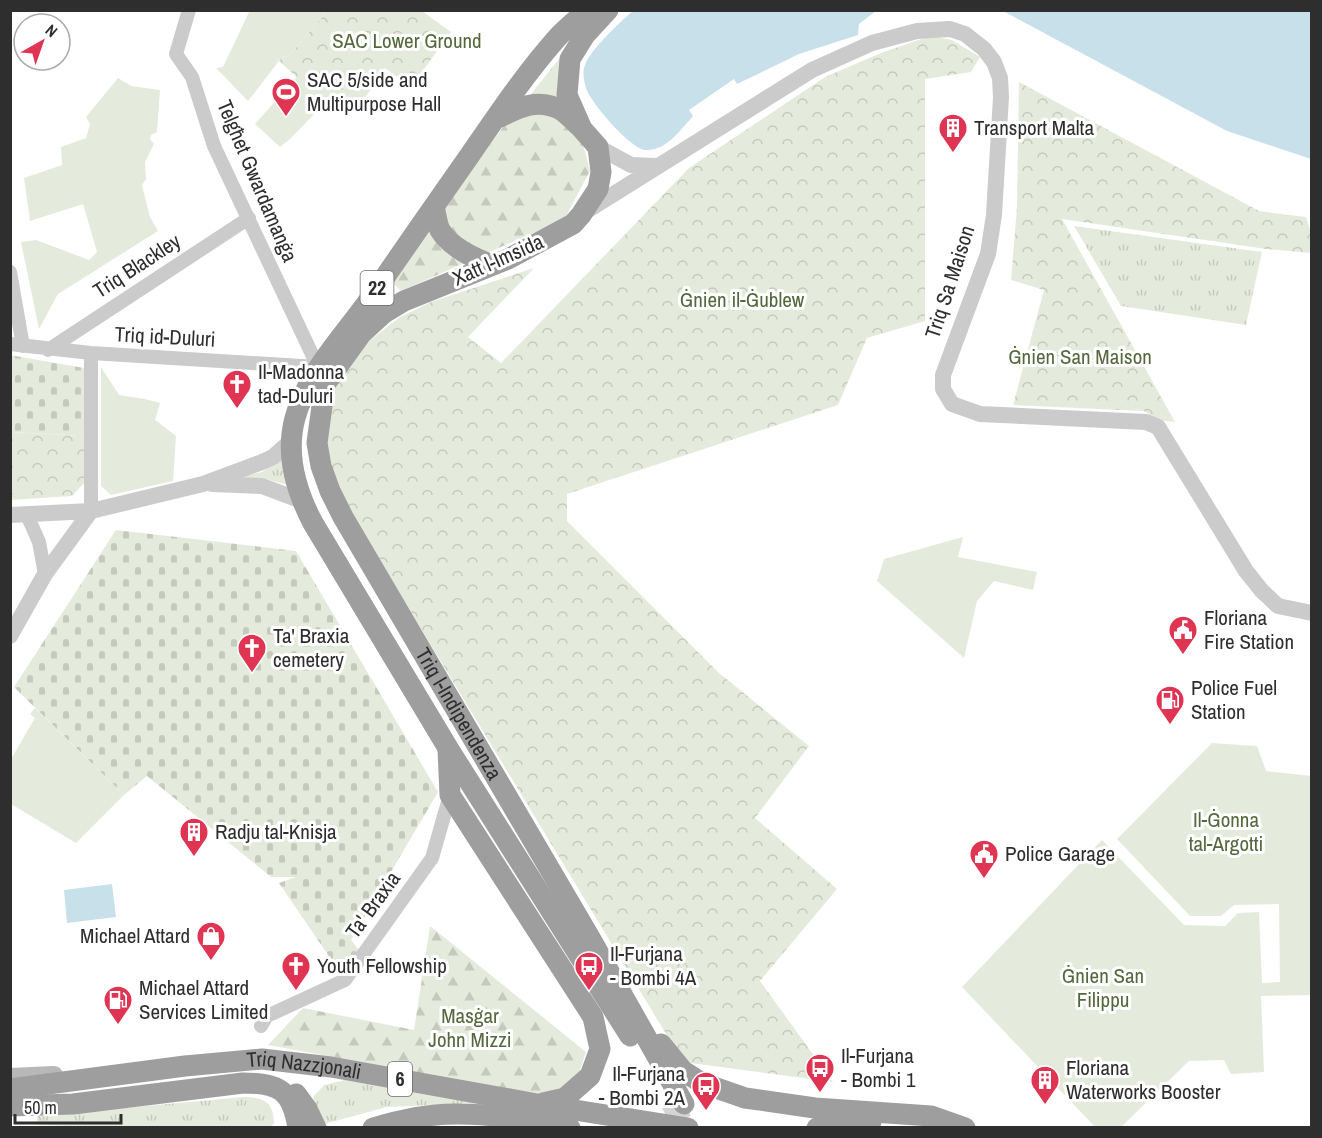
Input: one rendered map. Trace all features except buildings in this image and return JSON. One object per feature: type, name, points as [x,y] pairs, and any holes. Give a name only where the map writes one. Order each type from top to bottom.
[{"type":"highway","name":"22","points":[[291,441],[295,419],[309,382],[318,367],[363,309],[494,120],[557,38],[587,10]]},
{"type":"highway","points":[[582,129],[567,96],[570,59],[585,35],[608,10]]},
{"type":"highway","points":[[494,120],[524,105],[542,105],[561,110],[598,147]]},
{"type":"highway","name":"Xatt l-Imsida","points":[[330,491],[321,466],[318,444],[325,384],[361,334],[384,313],[404,301],[508,259],[573,224],[598,189],[601,172],[598,147]]},
{"type":"highway","points":[[434,207],[441,230],[455,246],[472,257],[492,265]]},
{"type":"highway","name":"Triq l-Indipendenza","points":[[291,441],[293,475],[302,501],[448,748],[677,1104],[589,936],[330,491]]},
{"type":"highway","points":[[448,748],[450,795],[593,1017],[600,1049],[590,1077],[565,1098],[537,1104]]},
{"type":"highway","points":[[589,936],[665,1050],[683,1071],[702,1083],[746,1098],[768,1102],[816,1108],[931,1116],[965,1128]]},
{"type":"highway","name":"Triq Nazzjonali","points":[[10,1089],[185,1066],[262,1059],[331,1066],[537,1104],[688,1128]]},
{"type":"highway","points":[[10,1106],[73,1104],[243,1083],[273,1082],[284,1085],[296,1093],[308,1109],[316,1128]]},
{"type":"highway","points":[[260,1083],[270,1084],[280,1089],[290,1099],[296,1122]]},
{"type":"highway","points":[[10,1119],[73,1104]]},
{"type":"highway","name":"6","points":[[373,1128],[414,1117],[459,1113],[570,1128]]},
{"type":"highway","points":[[818,1128],[931,1116]]},
{"type":"main road","name":"Triq Nazzjonali","points":[[10,1077],[59,1075],[94,1078]]},
{"type":"street","name":"Telgħet Gwardamanġa","points":[[189,10],[176,54],[192,77],[214,146],[318,367]]},
{"type":"street","name":"Triq Sa Maison","points":[[656,166],[812,70],[872,43],[917,31],[950,29],[965,34],[984,49],[994,62],[1000,78],[1001,97],[994,215],[988,254],[943,375],[943,388],[952,404],[980,414],[1146,422],[1158,427],[1246,571],[1262,591],[1278,606],[1311,613]]},
{"type":"street","points":[[598,147],[631,165],[656,166]]},
{"type":"street","points":[[581,215],[656,166]]},
{"type":"street","name":"Triq Blackley","points":[[48,350],[249,218]]},
{"type":"street","points":[[10,272],[17,345]]},
{"type":"street","name":"Triq id-Duluri","points":[[17,345],[48,350],[318,367]]},
{"type":"street","points":[[10,636],[45,574],[92,511],[91,353]]},
{"type":"street","points":[[19,515],[92,511],[203,484],[273,457],[291,441]]},
{"type":"street","points":[[203,484],[262,486],[302,501]]},
{"type":"street","points":[[19,515],[39,542],[45,574]]},
{"type":"street","name":"Ta' Braxia","points":[[261,1026],[267,1016],[345,980],[432,858],[450,795]]},
{"type":"green space","points":[[250,10],[327,11],[289,56],[282,57],[248,101],[216,68],[223,67]]},
{"type":"green space","name":"SAC Lower Ground","points":[[327,11],[422,11],[451,32],[411,87],[385,68],[356,111],[330,95],[325,103],[279,61],[282,57],[289,56]]},
{"type":"green space","name":"Ġnien il-Ġublew","points":[[930,36],[952,40],[980,57],[971,72],[925,79],[925,321],[867,338],[838,405],[567,494],[567,521],[719,673],[809,746],[755,818],[837,889],[760,981],[833,1082],[683,1062],[351,513],[335,480],[326,440],[333,379],[369,341],[400,317],[431,302],[534,268],[468,337],[501,363],[689,168],[825,77],[881,53]]},
{"type":"green space","points":[[572,43],[558,101],[530,95]]},
{"type":"green space","name":"SAC 5/side and Multipurpose Hall","points":[[297,77],[325,103],[280,147],[255,124]]},
{"type":"green space","points":[[118,78],[131,86],[160,90],[157,132],[151,135],[150,139],[154,144],[145,162],[146,179],[142,185],[150,217],[158,231],[58,294],[39,329],[21,242],[36,240],[89,260],[97,252],[83,204],[30,221],[24,178],[62,165],[61,147],[86,138],[90,124],[86,117]]},
{"type":"green space","name":"Ġnien San Maison","points":[[1019,82],[1259,211],[1306,217],[1311,233],[1311,253],[1266,249],[1062,219],[1175,422],[1158,420],[1144,411],[1013,405],[1044,290],[1011,280],[1017,207]]},
{"type":"green space","points":[[541,113],[556,117],[583,144],[590,171],[566,216],[551,225],[401,291],[391,281],[508,120]]},
{"type":"green space","points":[[1074,226],[1262,252],[1246,325],[1121,306]]},
{"type":"green space","points":[[10,355],[84,368],[85,436],[11,432]]},
{"type":"green space","points":[[101,367],[119,395],[160,403],[155,420],[176,436],[173,481],[111,495],[101,486]]},
{"type":"green space","points":[[10,432],[85,436],[85,482],[72,496],[11,500]]},
{"type":"green space","points":[[284,456],[291,486],[263,478],[225,480],[262,472]]},
{"type":"green space","points":[[116,530],[296,551],[438,792],[351,940],[361,953],[339,971],[279,883],[296,877],[271,877],[147,776],[124,795],[14,687]]},
{"type":"green space","points":[[963,537],[958,557],[1037,572],[1033,590],[994,581],[977,601],[964,658],[877,581],[884,559]]},
{"type":"green space","points":[[35,708],[124,795],[76,843],[11,804],[11,759],[35,718],[30,714]]},
{"type":"green space","name":"Ġnien San Filippu","points":[[1212,743],[1257,746],[1266,771],[1311,776],[1311,995],[1261,996],[1264,1072],[1231,1074],[1224,1060],[1189,1061],[1121,1127],[1095,1127],[962,987],[1102,840],[1184,925],[1225,926],[1238,913],[1259,912],[1262,983],[1280,982],[1279,904],[1234,905],[1221,916],[1190,916],[1117,839]]},
{"type":"green space","name":"Masġar John Mizzi","points":[[430,926],[586,1052],[577,1079],[549,1097],[268,1045],[303,1008],[414,1030]]},
{"type":"green space","points":[[345,1080],[481,1103],[387,1107],[324,1124],[313,1097],[324,1085]]},
{"type":"green space","points":[[243,1097],[257,1098],[266,1102],[272,1110],[274,1124],[270,1127],[126,1128],[37,1125],[37,1116]]},
{"type":"water","points":[[634,10],[876,11],[859,24],[858,35],[799,54],[737,84],[734,79],[689,110],[693,116],[666,143],[660,147],[645,150],[630,142],[603,114],[589,95],[584,77],[585,65],[593,52]]},
{"type":"water","points":[[1003,11],[1311,11],[1311,159],[1227,131]]},
{"type":"water","points":[[112,884],[116,917],[67,923],[64,890]]},
{"type":"tunnel","points":[[671,1103],[686,1128]]},
{"type":"place","name":"SAC 5/side and Multipurpose Hall","points":[[286,118]]},
{"type":"place","name":"Transport Malta","points":[[953,154]]},
{"type":"place","name":"Il-Madonna tad-Duluri","points":[[237,410]]},
{"type":"place","name":"Floriana Fire Station","points":[[1183,656]]},
{"type":"place","name":"Ta' Braxia cemetery","points":[[252,674]]},
{"type":"place","name":"Police Fuel Station","points":[[1170,726]]},
{"type":"place","name":"Radju tal-Knisja","points":[[194,858]]},
{"type":"place","name":"Police Garage","points":[[984,880]]},
{"type":"place","name":"Michael Attard","points":[[211,962]]},
{"type":"place","name":"Youth Fellowship","points":[[296,992]]},
{"type":"place","name":"Il-Furjana - Bombi 4A","points":[[589,992]]},
{"type":"place","name":"Michael Attard Services Limited","points":[[118,1026]]},
{"type":"place","name":"Il-Furjana - Bombi 1","points":[[820,1094]]},
{"type":"place","name":"Floriana Waterworks Booster","points":[[1045,1106]]},
{"type":"place","name":"Il-Furjana - Bombi 2A","points":[[706,1112]]},
{"type":"park label","name":"Il-Ġonna tal-Argotti","points":[[1226,832]]}]
